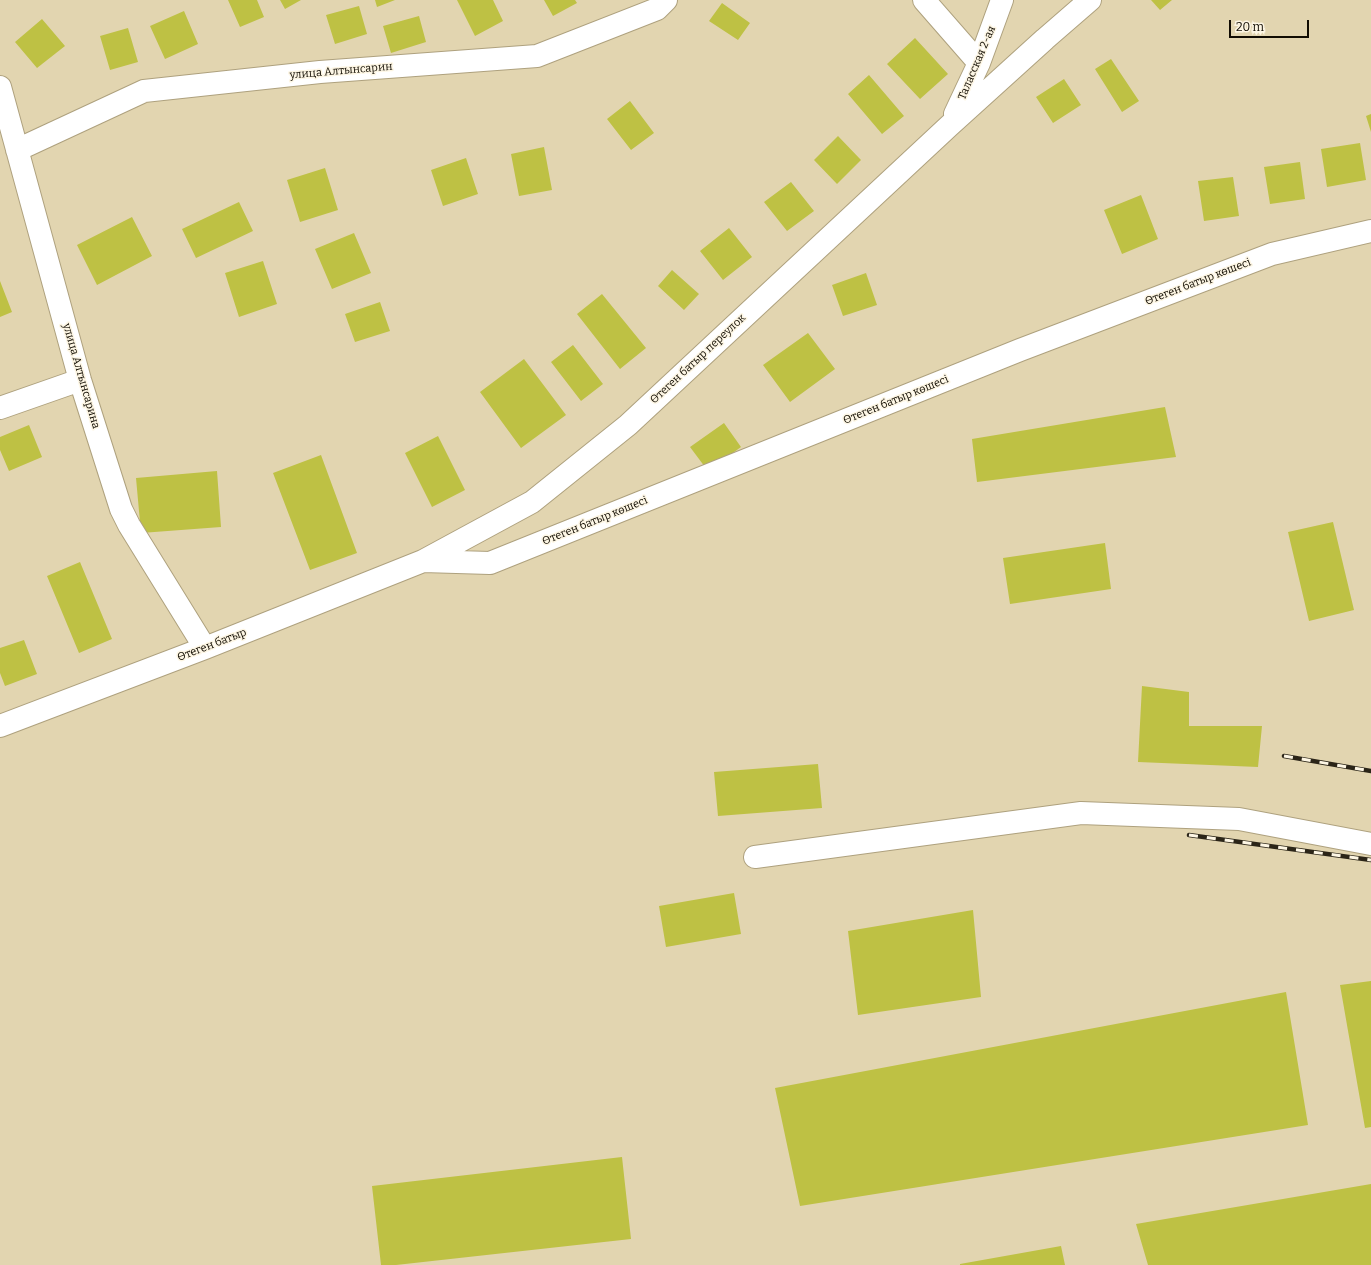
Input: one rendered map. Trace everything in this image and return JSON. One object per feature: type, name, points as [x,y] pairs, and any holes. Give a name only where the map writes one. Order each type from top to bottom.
[{"type":"street","name":"улица Алтынсарин","points":[[17,150],[144,91],[320,72],[537,56],[656,9],[666,0]]},
{"type":"street","points":[[924,0],[979,63]]},
{"type":"street","name":"Таласская 2-ая","points":[[949,126],[979,63],[1002,0]]},
{"type":"street","name":"Өтеген батыр переулок","points":[[423,561],[532,502],[628,425],[949,126],[1044,39],[1090,0]]},
{"type":"street","name":"улица Алтынсарина","points":[[0,87],[80,380],[121,509],[129,525],[205,648]]},
{"type":"street","name":"Өтеген батыр көшесі","points":[[423,561],[490,564],[1020,350],[1272,254],[1371,231]]},
{"type":"street","points":[[0,408],[80,380]]},
{"type":"street","name":"Өтеген батыр","points":[[0,726],[205,648],[423,561]]},
{"type":"street","points":[[755,857],[1081,813],[1239,819],[1371,844]]},
{"type":"building","points":[[228,0],[257,0],[264,17],[240,27]]},
{"type":"building","points":[[280,0],[301,0],[285,9]]},
{"type":"building","points":[[375,0],[395,0],[377,7]]},
{"type":"building","points":[[457,0],[493,0],[503,21],[475,36]]},
{"type":"building","points":[[544,0],[575,0],[577,3],[553,16]]},
{"type":"building","points":[[1151,0],[1172,0],[1160,10]]},
{"type":"building","points":[[722,3],[750,23],[738,40],[709,21]]},
{"type":"building","points":[[359,6],[367,34],[335,44],[326,15]]},
{"type":"building","points":[[184,11],[198,44],[165,59],[150,26]]},
{"type":"building","points":[[419,16],[426,42],[391,53],[383,26]]},
{"type":"building","points":[[42,19],[65,46],[37,68],[15,42]]},
{"type":"building","points":[[128,28],[138,62],[110,70],[100,36]]},
{"type":"building","points":[[915,38],[948,74],[920,99],[887,64]]},
{"type":"building","points":[[1111,59],[1139,101],[1122,112],[1095,69]]},
{"type":"building","points":[[869,75],[904,116],[882,134],[848,94]]},
{"type":"building","points":[[1064,79],[1081,105],[1053,123],[1036,97]]},
{"type":"building","points":[[630,101],[654,133],[631,150],[607,119]]},
{"type":"building","points":[[1371,114],[1371,132],[1366,116]]},
{"type":"building","points":[[838,136],[861,160],[837,184],[814,160]]},
{"type":"building","points":[[1360,143],[1366,180],[1327,187],[1321,149]]},
{"type":"building","points":[[544,147],[552,190],[519,196],[511,154]]},
{"type":"building","points":[[466,158],[478,194],[443,206],[431,170]]},
{"type":"building","points":[[1300,162],[1305,199],[1270,204],[1264,167]]},
{"type":"building","points":[[325,168],[338,210],[300,222],[287,180]]},
{"type":"building","points":[[1233,177],[1239,216],[1204,221],[1198,181]]},
{"type":"building","points":[[791,182],[814,211],[787,231],[764,202]]},
{"type":"building","points":[[1141,195],[1158,239],[1122,254],[1104,210]]},
{"type":"building","points":[[239,202],[253,231],[196,258],[182,229]]},
{"type":"building","points":[[132,217],[152,256],[97,285],[77,245]]},
{"type":"building","points":[[729,228],[752,257],[723,280],[700,251]]},
{"type":"building","points":[[354,233],[371,273],[332,289],[315,249]]},
{"type":"building","points":[[263,261],[277,304],[239,317],[225,273]]},
{"type":"building","points":[[672,270],[699,294],[684,310],[658,286]]},
{"type":"building","points":[[866,273],[877,305],[843,316],[832,285]]},
{"type":"building","points":[[0,281],[12,312],[0,317]]},
{"type":"building","points":[[602,294],[646,348],[620,369],[577,314]]},
{"type":"building","points":[[380,302],[390,331],[355,342],[345,314]]},
{"type":"building","points":[[808,333],[835,369],[790,402],[763,365]]},
{"type":"building","points":[[573,345],[603,384],[581,401],[551,362]]},
{"type":"building","points":[[524,359],[566,415],[521,448],[480,392]]},
{"type":"building","points":[[1165,407],[1176,457],[977,482],[972,439]]},
{"type":"building","points":[[724,423],[741,447],[708,471],[690,447]]},
{"type":"building","points":[[29,425],[42,457],[9,471],[0,450],[0,437]]},
{"type":"building","points":[[438,436],[465,490],[432,507],[405,453]]},
{"type":"building","points":[[321,455],[357,553],[310,570],[273,473]]},
{"type":"building","points":[[217,471],[221,527],[141,533],[136,478]]},
{"type":"building","points":[[1333,522],[1354,610],[1309,621],[1288,532]]},
{"type":"building","points":[[1105,543],[1111,589],[1010,604],[1003,558]]},
{"type":"building","points":[[80,562],[112,639],[79,653],[47,576]]},
{"type":"building","points":[[24,640],[37,674],[5,686],[0,673],[0,648]]},
{"type":"building","points":[[1142,686],[1189,692],[1189,726],[1262,726],[1258,767],[1138,762]]},
{"type":"building","points":[[818,764],[822,808],[718,816],[714,772]]},
{"type":"building","points":[[734,893],[741,934],[666,947],[659,906]]},
{"type":"building","points":[[973,910],[981,997],[858,1015],[848,931]]},
{"type":"building","points":[[1371,981],[1371,1127],[1365,1128],[1340,985]]},
{"type":"building","points":[[1286,992],[1308,1125],[800,1206],[775,1088]]},
{"type":"building","points":[[622,1157],[631,1239],[396,1265],[381,1265],[372,1186]]},
{"type":"building","points":[[1371,1184],[1371,1265],[1148,1265],[1136,1224]]},
{"type":"building","points":[[1061,1246],[1065,1265],[960,1265],[960,1264]]},
{"type":"railway","points":[[1284,756],[1371,771]]},
{"type":"railway","points":[[1189,835],[1371,860]]}]
